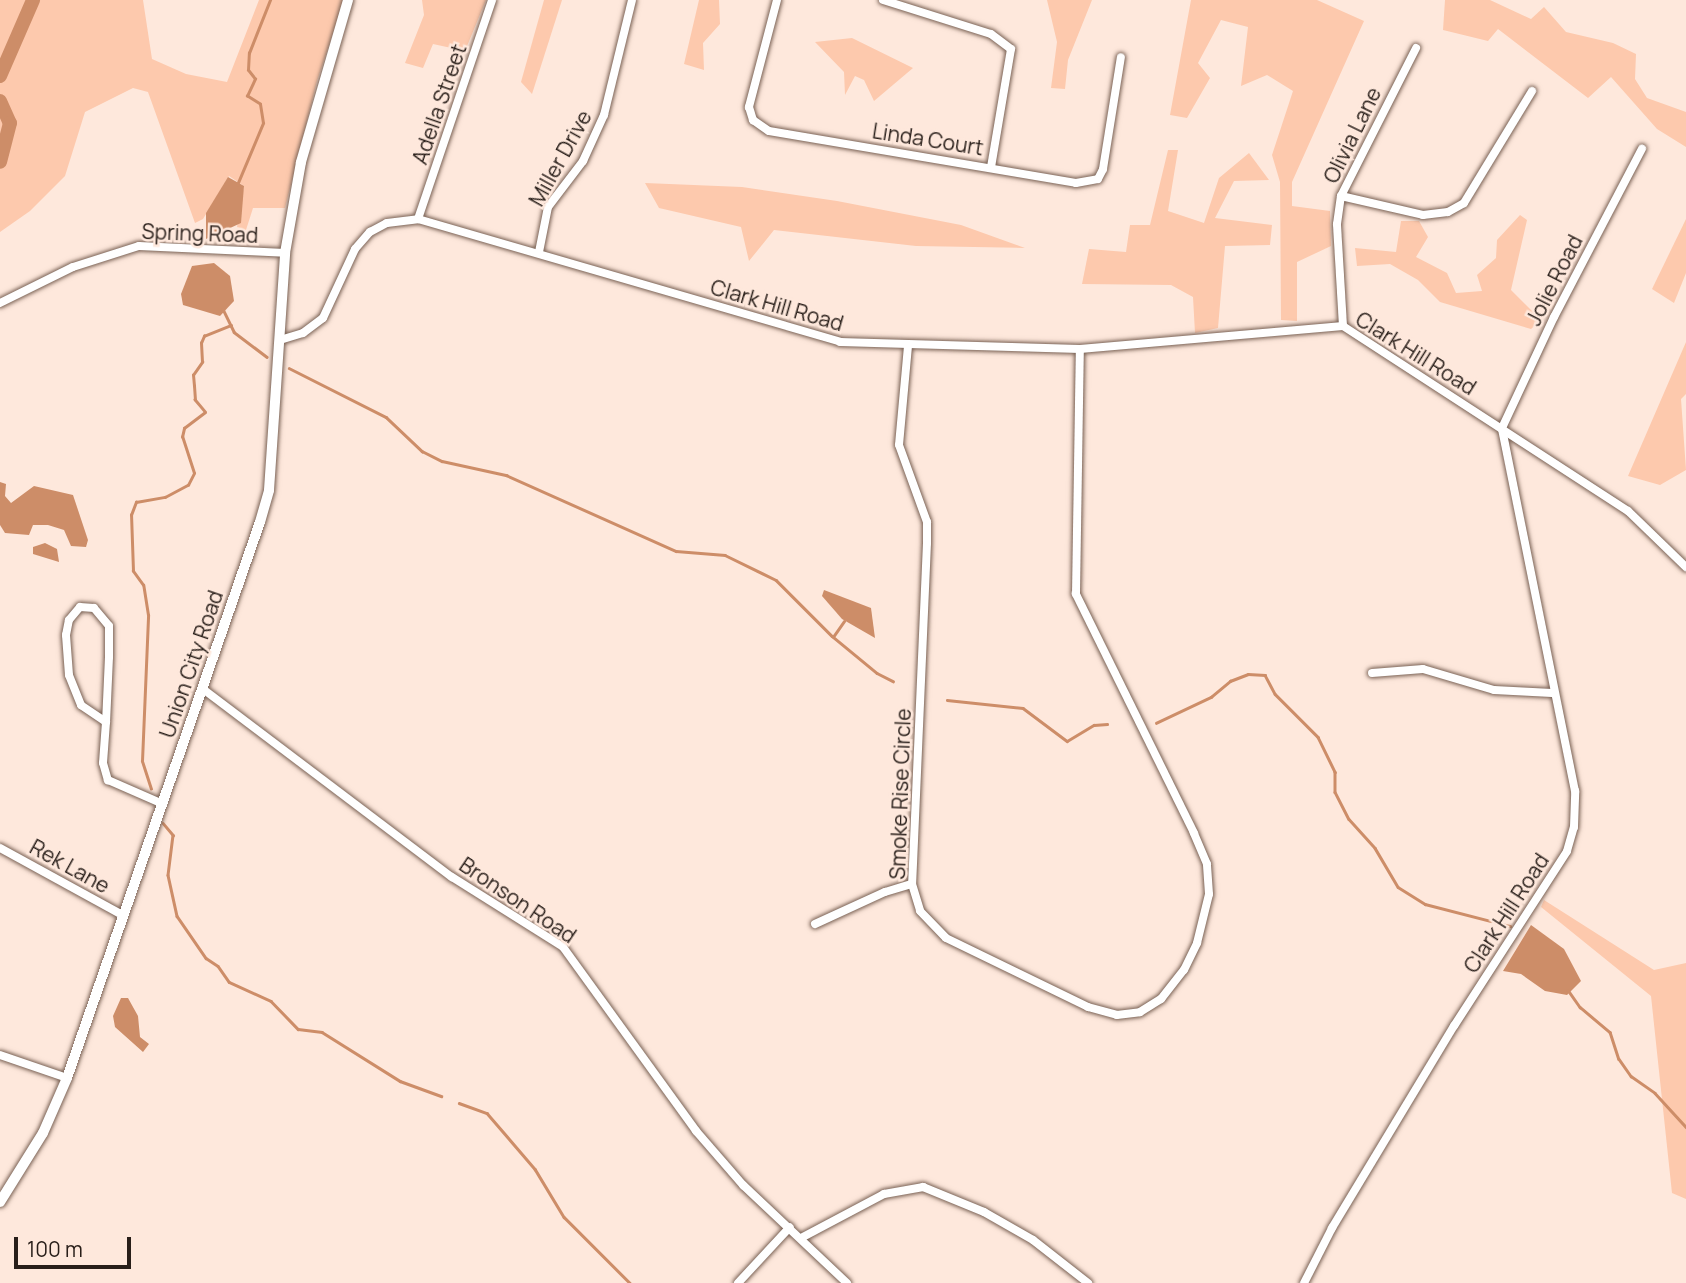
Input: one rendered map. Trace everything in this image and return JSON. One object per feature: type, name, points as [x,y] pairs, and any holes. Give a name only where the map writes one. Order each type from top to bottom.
[{"type":"main road","name":"Union City Road","points":[[0,1202],[43,1133],[67,1078],[203,690],[269,490],[285,253],[315,110],[348,0]]},
{"type":"street","name":"Adella Street","points":[[418,219],[492,0]]},
{"type":"street","name":"Miller Drive","points":[[538,252],[548,207],[583,161],[604,115],[632,0]]},
{"type":"street","name":"Linda Court","points":[[777,0],[749,107],[753,120],[769,131],[1076,183],[1098,179],[1121,57]]},
{"type":"street","points":[[883,0],[991,34],[1011,49],[991,167]]},
{"type":"street","name":"Olivia Lane","points":[[1343,326],[1337,224],[1341,196],[1416,48]]},
{"type":"street","points":[[1341,196],[1405,213],[1428,215],[1456,208],[1464,203],[1532,91]]},
{"type":"street","name":"Jolie Road","points":[[1502,428],[1554,317],[1642,149]]},
{"type":"street","name":"Clark Hill Road","points":[[280,340],[303,333],[323,318],[355,249],[370,232],[387,223],[418,219],[840,342],[1080,349],[1343,326],[1502,428],[1552,693],[1575,791],[1574,827],[1567,851],[1454,1026],[1332,1227],[1304,1283]]},
{"type":"street","name":"Spring Road","points":[[0,303],[73,267],[139,246],[285,253]]},
{"type":"street","name":"Smoke Rise Circle","points":[[908,346],[899,445],[927,523],[912,884],[920,911],[946,938],[1088,1007],[1117,1015],[1139,1012],[1161,999],[1197,943],[1209,894],[1207,863],[1076,594],[1080,349]]},
{"type":"street","points":[[1502,428],[1628,511],[1686,567]]},
{"type":"street","points":[[106,722],[81,705],[69,675],[66,635],[69,620],[80,607],[94,608],[109,626],[106,722],[103,763],[108,780],[163,804]]},
{"type":"street","points":[[1372,673],[1423,669],[1494,690],[1552,693]]},
{"type":"street","name":"Bronson Road","points":[[203,690],[452,877],[563,947],[696,1131],[743,1185],[847,1283]]},
{"type":"street","name":"Rek Lane","points":[[0,848],[124,916]]},
{"type":"street","points":[[815,924],[885,892],[912,884]]},
{"type":"street","points":[[0,1055],[67,1078]]},
{"type":"street","points":[[800,1238],[884,1194],[923,1187],[984,1212],[1033,1240],[1088,1283]]},
{"type":"street","points":[[738,1283],[790,1227]]},
{"type":"shaded area","points":[[0,0],[143,0],[152,59],[186,74],[227,82],[259,0],[344,0],[317,81],[285,208],[253,208],[246,230],[237,227],[244,186],[229,176],[203,219],[195,223],[148,92],[133,88],[85,112],[65,176],[30,211],[0,232]]},
{"type":"shaded area","points":[[422,0],[486,0],[465,51],[433,44],[423,68],[405,63],[424,15]]},
{"type":"shaded area","points":[[544,0],[562,0],[532,94],[521,82]]},
{"type":"shaded area","points":[[699,0],[719,0],[720,24],[703,43],[704,70],[684,64]]},
{"type":"shaded area","points":[[1047,0],[1092,0],[1068,60],[1065,89],[1051,88],[1057,42]]},
{"type":"shaded area","points":[[1191,0],[1317,0],[1364,21],[1292,182],[1292,206],[1330,211],[1331,246],[1297,262],[1297,321],[1281,320],[1280,182],[1272,155],[1293,91],[1267,75],[1241,86],[1248,27],[1221,20],[1198,63],[1210,78],[1187,118],[1170,115]]},
{"type":"shaded area","points":[[1445,0],[1490,0],[1531,19],[1544,7],[1566,32],[1613,43],[1636,54],[1635,79],[1647,98],[1686,112],[1686,147],[1657,129],[1611,77],[1588,98],[1498,29],[1488,41],[1443,30]]},
{"type":"shaded area","points":[[852,38],[913,68],[874,101],[864,80],[855,76],[845,95],[844,72],[815,42]]},
{"type":"shaded area","points":[[1168,150],[1178,150],[1168,211],[1204,223],[1219,178],[1249,153],[1269,180],[1234,181],[1215,218],[1272,225],[1270,245],[1225,246],[1218,328],[1195,333],[1193,297],[1171,285],[1082,284],[1089,249],[1126,252],[1130,225],[1150,225]]},
{"type":"shaded area","points":[[228,177],[244,186],[241,223],[206,239],[206,213]]},
{"type":"shaded area","points":[[645,183],[742,187],[837,201],[961,225],[1025,248],[916,246],[774,230],[749,261],[741,227],[659,208]]},
{"type":"shaded area","points":[[1520,215],[1527,220],[1511,290],[1541,320],[1531,329],[1440,302],[1418,280],[1390,264],[1357,266],[1355,248],[1396,252],[1401,221],[1419,221],[1428,237],[1416,257],[1447,273],[1456,293],[1482,291],[1477,275],[1496,258],[1497,240]]},
{"type":"shaded area","points":[[1686,219],[1686,273],[1674,303],[1652,289]]},
{"type":"shaded area","points":[[214,263],[230,276],[234,301],[220,316],[183,305],[181,294],[192,266]]},
{"type":"shaded area","points":[[1686,342],[1686,394],[1681,399],[1686,470],[1660,485],[1628,476]]},
{"type":"shaded area","points":[[0,482],[6,484],[5,496],[11,503],[34,486],[73,495],[88,540],[86,547],[71,546],[64,530],[48,525],[33,525],[29,535],[5,533],[0,525]]},
{"type":"shaded area","points":[[45,543],[57,549],[59,562],[33,554],[33,547]]},
{"type":"shaded area","points":[[824,590],[871,608],[875,638],[842,619],[822,596]]},
{"type":"shaded area","points":[[1544,900],[1654,970],[1686,963],[1686,1199],[1672,1193],[1651,996],[1541,907]]},
{"type":"shaded area","points":[[1531,925],[1564,949],[1581,981],[1567,995],[1545,991],[1521,974],[1503,971]]},
{"type":"shaded area","points":[[121,998],[128,998],[138,1016],[140,1037],[149,1044],[143,1052],[115,1027],[113,1016]]},
{"type":"waterway","points":[[0,76],[33,0]]},
{"type":"waterway","points":[[237,185],[263,123],[260,104],[247,96],[255,79],[248,70],[249,53],[270,0]]},
{"type":"waterway","points":[[0,101],[10,123],[0,162]]},
{"type":"waterway","points":[[223,309],[234,332],[267,357]]},
{"type":"waterway","points":[[151,789],[142,761],[148,615],[143,585],[133,571],[131,515],[136,502],[165,497],[188,485],[194,473],[182,437],[184,428],[205,412],[195,400],[193,375],[202,362],[201,343],[204,336],[231,325]]},
{"type":"waterway","points":[[289,368],[386,417],[422,451],[442,461],[506,475],[676,551],[725,555],[776,580],[832,636],[877,673],[893,681]]},
{"type":"waterway","points":[[833,637],[844,621]]},
{"type":"waterway","points":[[1156,723],[1211,697],[1230,681],[1248,674],[1265,675],[1275,694],[1318,737],[1335,772],[1335,792],[1349,819],[1375,848],[1398,887],[1425,904],[1510,926]]},
{"type":"waterway","points":[[947,700],[1023,708],[1067,741],[1094,725],[1107,724]]},
{"type":"waterway","points":[[163,823],[173,835],[168,875],[177,916],[206,958],[218,966],[229,982],[271,1001],[298,1029],[322,1032],[400,1081],[441,1096]]},
{"type":"waterway","points":[[1568,990],[1580,1007],[1610,1032],[1619,1059],[1631,1076],[1655,1093],[1686,1127]]},
{"type":"waterway","points":[[459,1103],[487,1113],[535,1169],[564,1217],[630,1283]]}]
